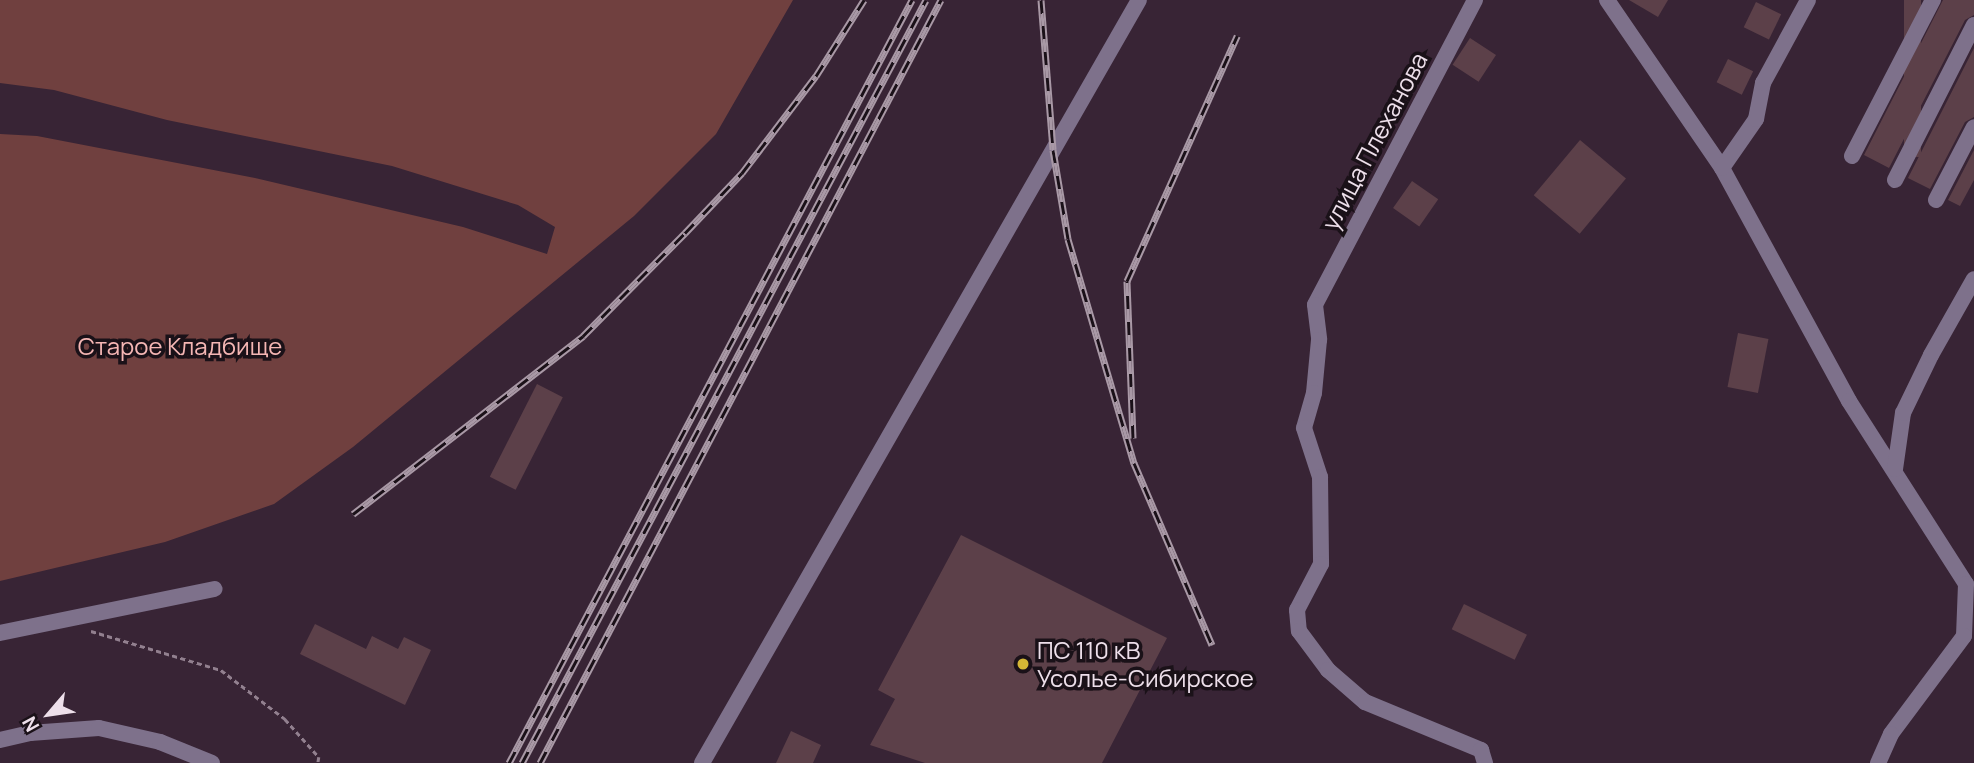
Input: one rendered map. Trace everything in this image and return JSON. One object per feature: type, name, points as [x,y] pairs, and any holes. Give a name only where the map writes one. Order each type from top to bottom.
[{"type":"street","points":[[702,763],[1139,0]]},
{"type":"street","name":"улица Плеханова","points":[[1475,0],[1315,305],[1319,340],[1314,393],[1304,428],[1320,477],[1321,564],[1297,610],[1299,631],[1328,670],[1365,702],[1481,750],[1485,763]]},
{"type":"street","points":[[1722,168],[1756,119],[1763,83],[1808,0]]},
{"type":"street","points":[[1852,156],[1933,0]]},
{"type":"street","points":[[1611,2],[1722,168],[1849,401],[1966,583],[1969,633],[1891,734],[1878,763]]},
{"type":"street","points":[[1895,180],[1974,25]]},
{"type":"street","points":[[1936,200],[1974,127]]},
{"type":"street","points":[[1895,469],[1903,413],[1931,355],[1974,279]]},
{"type":"street","points":[[0,632],[215,589]]},
{"type":"street","points":[[0,740],[30,733],[99,728],[160,742],[209,762]]},
{"type":"path","points":[[81,628],[221,670],[285,719],[318,757],[318,763]]},
{"type":"green space","name":"Старое Кладбище","points":[[0,0],[793,0],[716,134],[634,216],[353,447],[274,504],[165,542],[0,581],[0,134],[37,136],[255,178],[463,227],[547,254],[555,227],[518,205],[392,166],[167,120],[54,90],[0,83]]},
{"type":"building","points":[[1629,0],[1668,0],[1658,17]]},
{"type":"building","points":[[1904,0],[1921,0],[1921,157],[1904,157]]},
{"type":"building","points":[[1943,0],[1974,0],[1974,15],[1965,20],[1889,168],[1864,155]]},
{"type":"building","points":[[1756,2],[1781,14],[1769,39],[1744,27]]},
{"type":"building","points":[[1470,38],[1496,55],[1479,82],[1453,65]]},
{"type":"building","points":[[1974,48],[1974,117],[1965,122],[1930,189],[1908,178]]},
{"type":"building","points":[[1728,59],[1753,71],[1742,95],[1717,82]]},
{"type":"building","points":[[1580,140],[1626,179],[1580,234],[1534,195]]},
{"type":"building","points":[[1974,150],[1974,180],[1960,206],[1948,200]]},
{"type":"building","points":[[1412,181],[1438,199],[1419,226],[1393,208]]},
{"type":"building","points":[[1738,333],[1768,339],[1758,393],[1728,387]]},
{"type":"building","points":[[537,384],[563,397],[516,490],[490,477]]},
{"type":"building","name":"ПС 110 кВ Усолье-Сибирское","points":[[961,535],[1167,638],[1102,763],[925,763],[870,745],[895,699],[878,690]]},
{"type":"building","points":[[1464,604],[1527,635],[1515,660],[1452,629]]},
{"type":"building","points":[[315,624],[366,649],[372,636],[398,649],[404,637],[431,650],[405,705],[300,654]]},
{"type":"building","points":[[791,731],[821,745],[813,763],[776,763]]},
{"type":"railway","points":[[353,514],[583,336],[742,173],[816,76],[864,0]]},
{"type":"railway","points":[[509,763],[912,0]]},
{"type":"railway","points":[[522,763],[926,0]]},
{"type":"railway","points":[[540,763],[941,0]]},
{"type":"railway","points":[[1041,0],[1053,150],[1068,239],[1134,463],[1212,645]]},
{"type":"railway","points":[[1133,438],[1127,281],[1237,36]]},
{"type":"place","name":"ПС 110 кВ Усолье-Сибирское","points":[[1023,664]]}]
